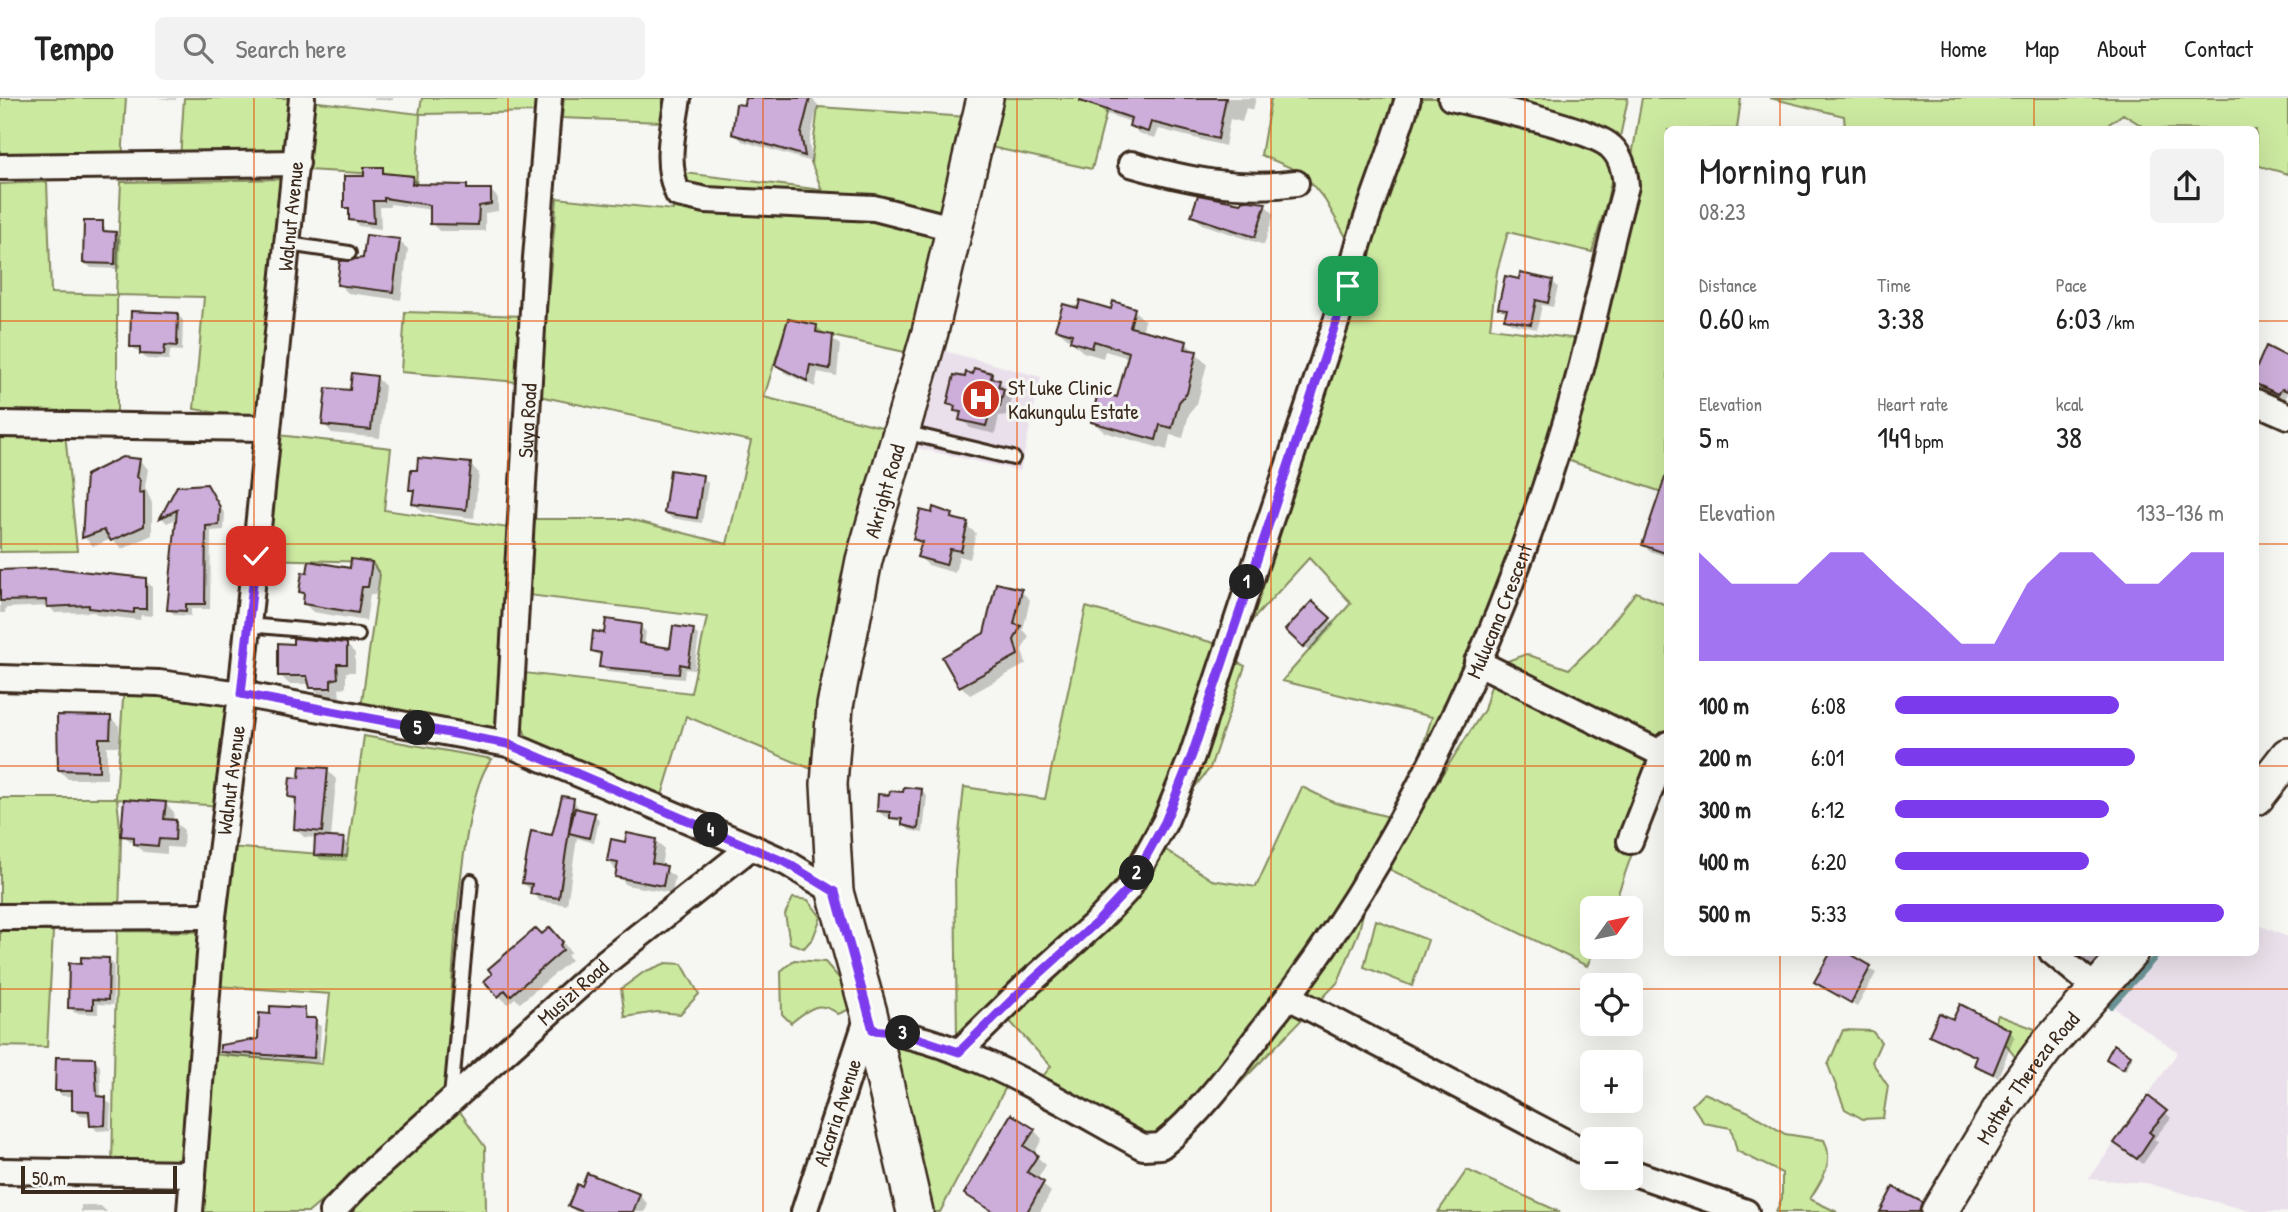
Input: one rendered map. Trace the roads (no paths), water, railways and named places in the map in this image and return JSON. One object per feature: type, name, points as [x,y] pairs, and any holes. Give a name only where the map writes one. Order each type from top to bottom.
[{"type":"street","name":"Walnut Avenue","points":[[190,1212],[214,916],[241,694],[302,98]]},
{"type":"street","name":"Suya Road","points":[[508,744],[536,258],[549,98]]},
{"type":"street","points":[[678,98],[670,176],[678,194],[706,200],[874,208],[956,229]]},
{"type":"street","name":"Akright Road","points":[[835,892],[829,784],[835,706],[864,560],[930,332],[985,98]]},
{"type":"street","points":[[881,1025],[959,1052],[1098,921],[1128,889],[1165,822],[1192,755],[1348,286],[1353,260],[1391,158],[1408,98]]},
{"type":"street","name":"Mulucana Crescent","points":[[959,1052],[1143,1147],[1161,1146],[1232,1069],[1289,997],[1372,872],[1455,717],[1522,550],[1576,388],[1626,186],[1625,170],[1611,146],[1588,134],[1451,98]]},
{"type":"street","points":[[0,167],[297,163]]},
{"type":"street","points":[[1131,164],[1216,185],[1269,186],[1296,183]]},
{"type":"street","points":[[2259,403],[2288,416]]},
{"type":"street","points":[[0,424],[268,428]]},
{"type":"street","points":[[1477,662],[1664,749]]},
{"type":"street","points":[[0,673],[159,682],[241,694],[508,744],[787,863],[835,892],[881,1025],[915,1212]]},
{"type":"street","points":[[1630,841],[1664,755]]},
{"type":"street","points":[[2259,793],[2288,755]]},
{"type":"street","name":"Musizi Road","points":[[332,1212],[369,1174],[607,961],[751,847]]},
{"type":"street","points":[[0,916],[214,916]]},
{"type":"street","points":[[2057,956],[2097,989]]},
{"type":"street","name":"Mother Thereza Road","points":[[1939,1212],[2002,1107],[2046,1047],[2126,956]]},
{"type":"street","points":[[1289,997],[1580,1150]]},
{"type":"street","name":"Alcaria Avenue","points":[[804,1212],[881,1025]]},
{"type":"street","points":[[0,1171],[193,1174]]},
{"type":"street","points":[[1643,1176],[1746,1212]]},
{"type":"lane","points":[[288,244],[349,253]]},
{"type":"lane","points":[[901,431],[1013,458]]},
{"type":"lane","points":[[248,625],[358,635]]},
{"type":"lane","points":[[450,1101],[471,881]]},
{"type":"waterway","points":[[2111,1006],[2156,956]]},
{"type":"place","name":"St Luke Clinic Kakungulu Estate","points":[[981,399]]}]
